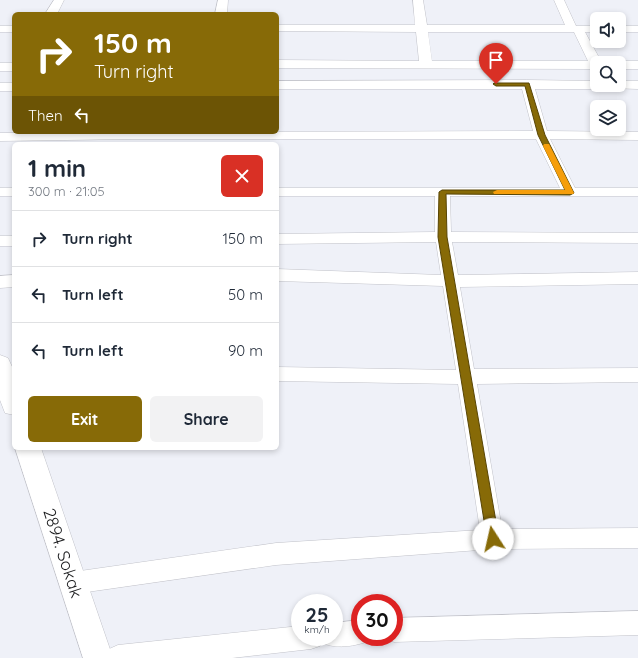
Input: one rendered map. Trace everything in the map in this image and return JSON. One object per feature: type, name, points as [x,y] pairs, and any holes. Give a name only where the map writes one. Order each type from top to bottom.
[{"type":"street","points":[[52,12],[59,0]]},
{"type":"street","points":[[221,12],[223,0]]},
{"type":"street","points":[[418,0],[426,65]]},
{"type":"street","points":[[559,0],[592,56]]},
{"type":"street","points":[[0,29],[12,28]]},
{"type":"street","points":[[279,28],[590,29]]},
{"type":"street","points":[[626,29],[638,29]]},
{"type":"street","points":[[279,64],[590,65]]},
{"type":"street","points":[[626,65],[638,65]]},
{"type":"street","points":[[0,67],[12,67]]},
{"type":"street","points":[[527,84],[541,135],[570,193]]},
{"type":"street","points":[[279,85],[590,85]]},
{"type":"street","points":[[626,85],[638,85]]},
{"type":"street","points":[[0,87],[12,87]]},
{"type":"street","points":[[0,137],[638,136]]},
{"type":"street","points":[[0,192],[12,192]]},
{"type":"street","points":[[279,192],[638,192]]},
{"type":"street","points":[[442,192],[442,237],[493,539]]},
{"type":"street","points":[[279,239],[442,237],[638,238]]},
{"type":"street","points":[[0,241],[12,241]]},
{"type":"street","points":[[279,275],[450,281],[638,278]]},
{"type":"street","points":[[0,282],[12,281]]},
{"type":"street","points":[[279,374],[465,376],[638,375]]},
{"type":"street","name":"2894. Sokak","points":[[29,450],[98,658]]},
{"type":"street","points":[[73,583],[276,554],[493,539],[638,538]]},
{"type":"street","points":[[403,630],[638,622]]},
{"type":"street","points":[[118,658],[291,639]]},
{"type":"slow traffic","points":[[497,192],[570,193],[547,146]]},
{"type":"route","points":[[493,539],[442,237],[442,192],[570,193],[541,135],[527,84],[496,84]]}]
